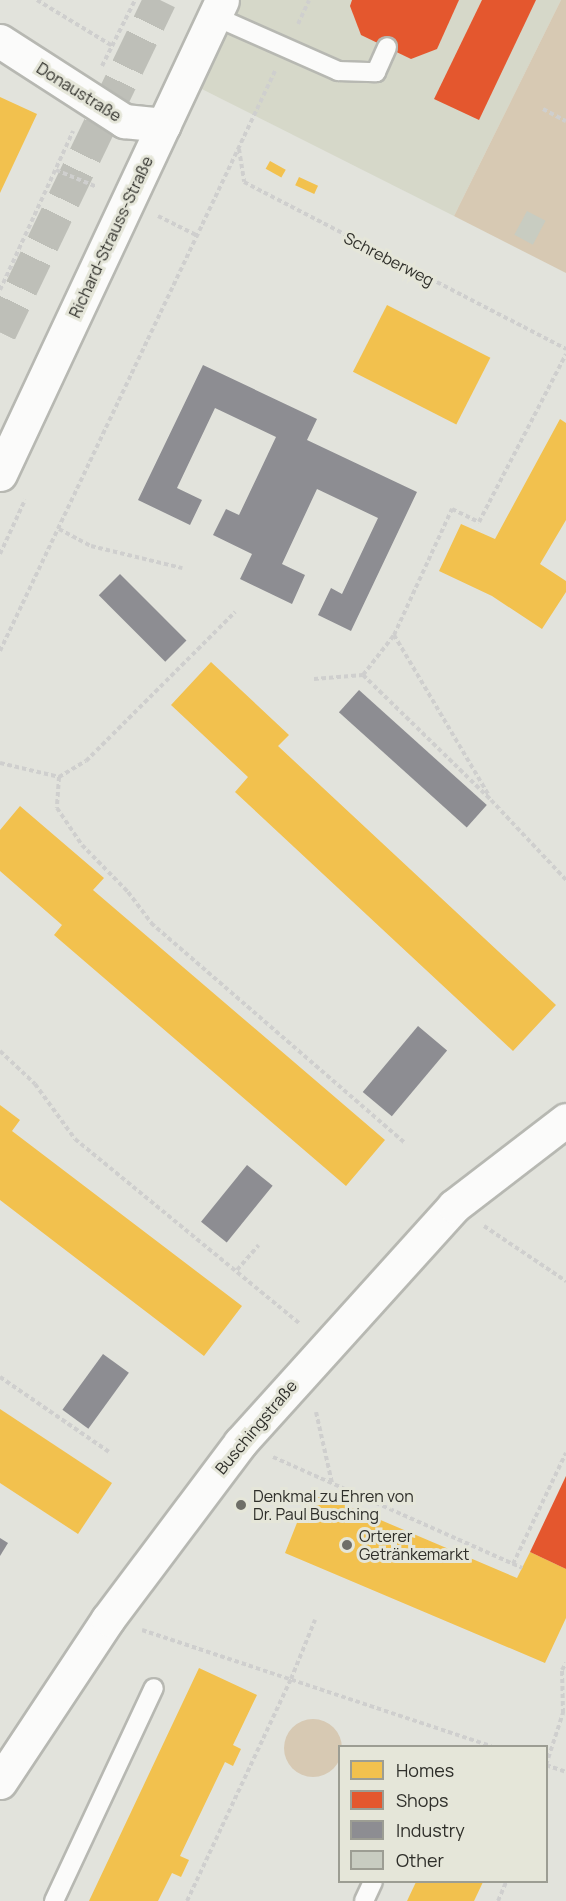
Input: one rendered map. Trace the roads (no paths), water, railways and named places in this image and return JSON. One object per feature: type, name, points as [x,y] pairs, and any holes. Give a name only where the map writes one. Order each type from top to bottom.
[{"type":"street","name":"Richard-Strauss-Straße","points":[[0,474],[218,8]]},
{"type":"street","name":"Donaustraße","points":[[0,41],[124,121],[164,125]]},
{"type":"street","name":"Buschingstraße","points":[[0,1782],[108,1618],[240,1443],[454,1206],[566,1120]]},
{"type":"lane","points":[[218,8],[286,48],[338,71],[376,72],[387,47]]},
{"type":"lane","points":[[54,1901],[154,1688]]},
{"type":"lane","points":[[364,1901],[372,1883]]},
{"type":"tunnel","points":[[0,332],[160,0]]},
{"type":"place","name":"Denkmal zu Ehren von Dr. Paul Busching","points":[[241,1505]]},
{"type":"place","name":"Orterer Getränkemarkt","points":[[347,1545]]}]
